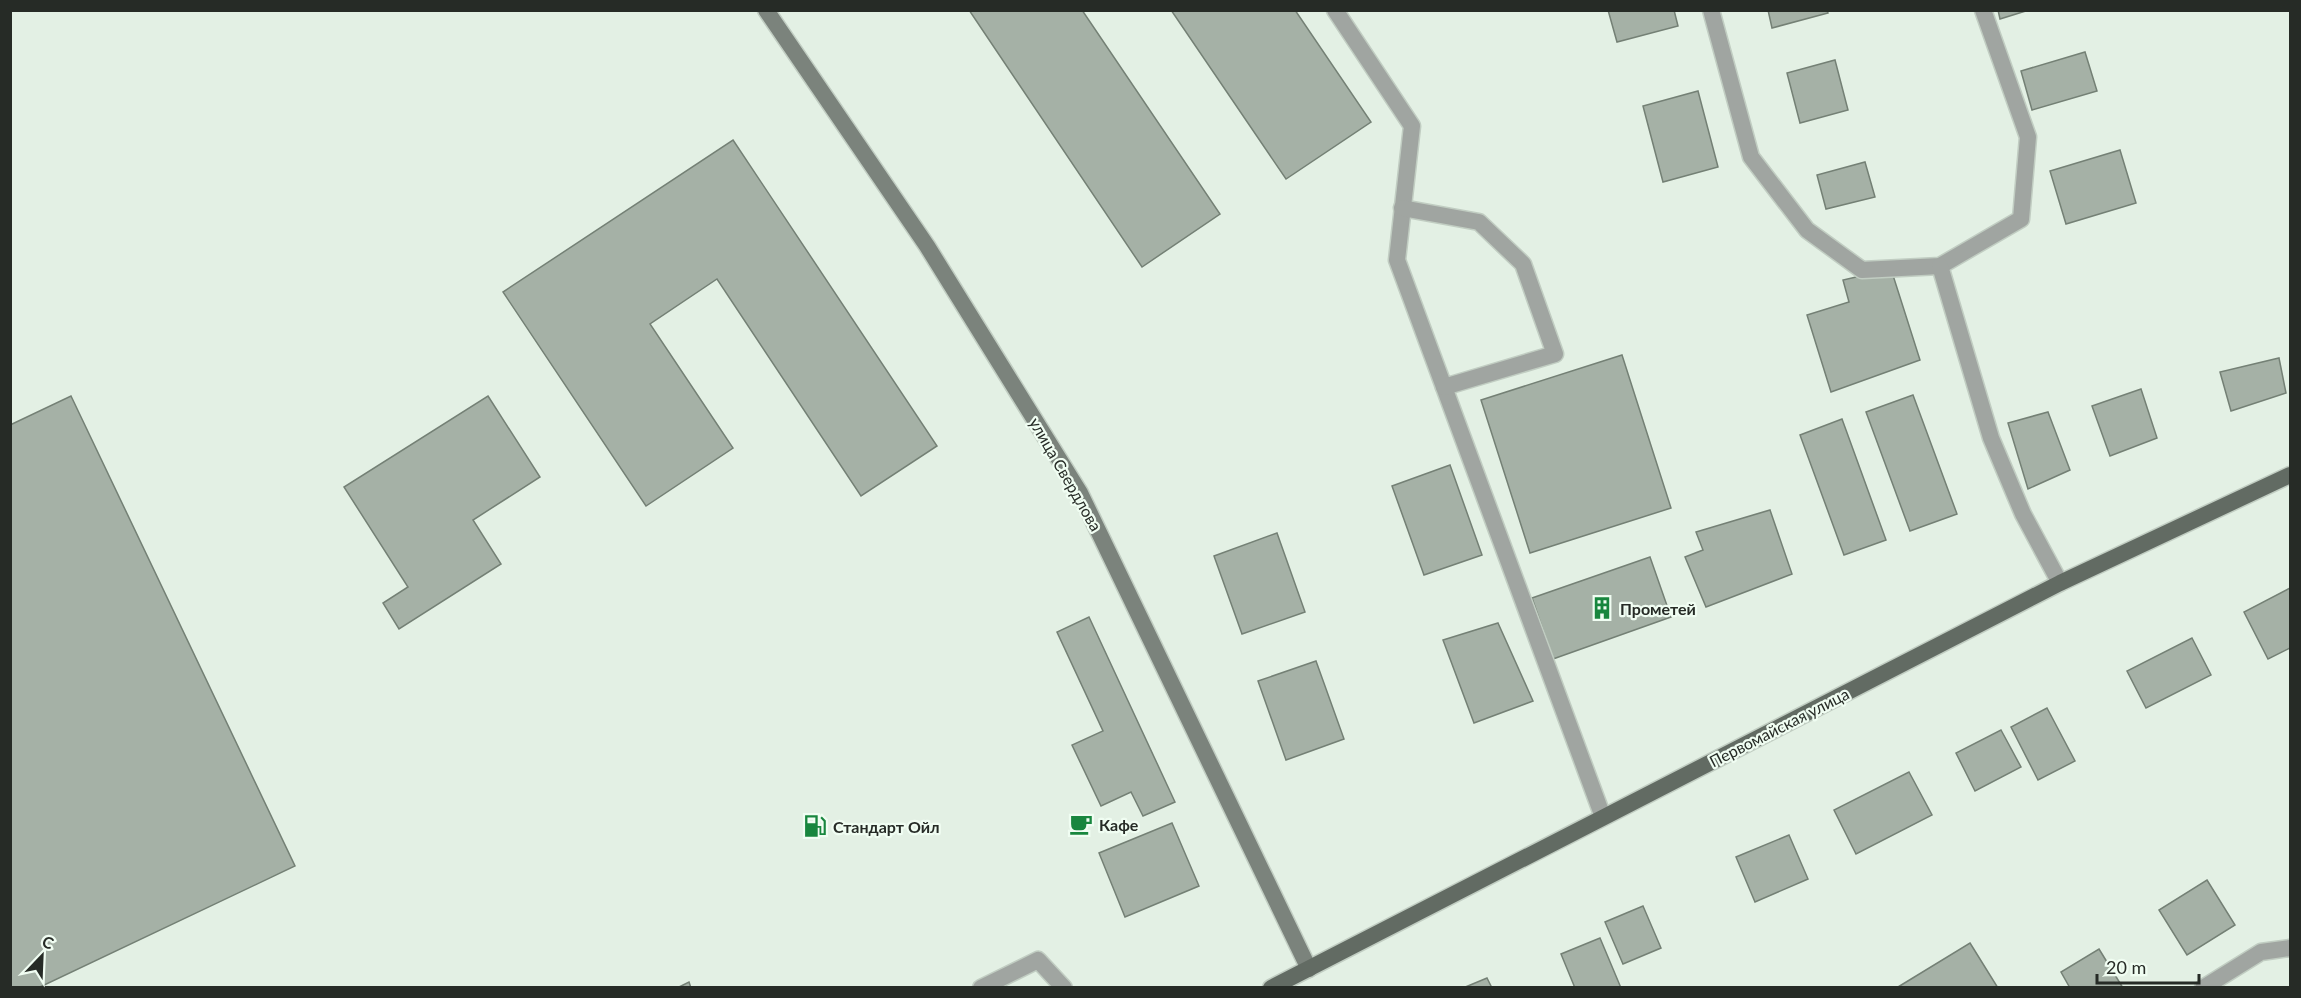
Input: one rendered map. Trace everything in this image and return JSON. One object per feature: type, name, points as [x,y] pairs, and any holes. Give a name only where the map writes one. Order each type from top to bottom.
[{"type":"main road","name":"улица Свердлова","points":[[766,10],[927,246],[1080,493],[1309,969]]},
{"type":"main road","name":"Первомайская улица","points":[[1271,987],[2060,583],[2290,475]]},
{"type":"street","points":[[1335,10],[1412,126],[1397,260],[1603,817]]},
{"type":"street","points":[[1711,10],[1751,157],[1807,230],[1862,270],[1940,266],[2020,219],[2028,137],[1983,10]]},
{"type":"street","points":[[1402,208],[1479,222],[1524,264],[1555,354],[1444,387]]},
{"type":"street","points":[[1940,266],[1991,438],[2023,514],[2060,583]]},
{"type":"street","points":[[2203,987],[2261,952],[2290,948]]},
{"type":"street","points":[[981,987],[1038,960],[1064,987]]},
{"type":"building","points":[[969,10],[1082,10],[1220,214],[1142,267]]},
{"type":"building","points":[[1171,10],[1295,10],[1371,122],[1286,179]]},
{"type":"building","points":[[1608,10],[1674,10],[1678,26],[1617,42]]},
{"type":"building","points":[[1768,10],[1827,10],[1828,13],[1772,28]]},
{"type":"building","points":[[1998,10],[2029,10],[2000,19]]},
{"type":"building","points":[[2085,52],[2097,91],[2032,110],[2021,71]]},
{"type":"building","points":[[1835,60],[1848,110],[1800,123],[1787,73]]},
{"type":"building","points":[[1698,91],[1718,167],[1663,182],[1643,106]]},
{"type":"building","points":[[733,140],[937,446],[861,496],[717,279],[650,324],[733,448],[646,506],[503,292]]},
{"type":"building","points":[[2120,150],[2136,203],[2066,224],[2050,171]]},
{"type":"building","points":[[1865,162],[1875,197],[1826,209],[1817,175]]},
{"type":"building","points":[[1891,269],[1920,360],[1831,392],[1807,315],[1849,302],[1843,280]]},
{"type":"building","points":[[1622,355],[1671,508],[1530,553],[1481,400]]},
{"type":"building","points":[[2279,358],[2286,393],[2231,411],[2220,372]]},
{"type":"building","points":[[2141,389],[2157,438],[2110,456],[2092,406]]},
{"type":"building","points":[[1913,395],[1957,514],[1910,531],[1866,412]]},
{"type":"building","points":[[71,396],[295,866],[38,988],[10,988],[10,425]]},
{"type":"building","points":[[488,396],[540,477],[473,520],[501,564],[399,629],[383,603],[408,587],[344,487]]},
{"type":"building","points":[[2048,412],[2070,470],[2028,489],[2008,423]]},
{"type":"building","points":[[1842,419],[1886,540],[1844,555],[1800,435]]},
{"type":"building","points":[[1450,465],[1482,555],[1424,575],[1392,486]]},
{"type":"building","points":[[1770,510],[1792,574],[1706,607],[1685,557],[1703,550],[1696,532]]},
{"type":"building","points":[[1277,533],[1305,612],[1242,634],[1214,556]]},
{"type":"building","name":"Прометей","points":[[1650,557],[1671,617],[1553,659],[1532,598]]},
{"type":"building","points":[[2290,588],[2290,648],[2268,659],[2244,612]]},
{"type":"building","points":[[1089,617],[1175,802],[1143,816],[1131,792],[1101,806],[1072,745],[1103,731],[1057,632]]},
{"type":"building","points":[[1498,623],[1533,701],[1474,723],[1443,640]]},
{"type":"building","points":[[2192,638],[2211,675],[2146,708],[2127,671]]},
{"type":"building","points":[[1316,661],[1344,739],[1286,760],[1258,681]]},
{"type":"building","points":[[2047,708],[2075,761],[2038,780],[2011,727]]},
{"type":"building","points":[[2001,730],[2021,767],[1975,791],[1956,753]]},
{"type":"building","points":[[1909,772],[1932,815],[1856,854],[1834,810]]},
{"type":"building","points":[[1172,823],[1199,886],[1125,917],[1099,853]]},
{"type":"building","points":[[1789,835],[1808,879],[1755,902],[1736,857]]},
{"type":"building","points":[[2207,880],[2235,925],[2187,955],[2159,910]]},
{"type":"building","points":[[1643,906],[1661,948],[1623,964],[1605,922]]},
{"type":"building","points":[[1600,938],[1621,988],[1575,988],[1561,954]]},
{"type":"building","points":[[1970,943],[1998,988],[1898,987]]},
{"type":"building","points":[[2099,949],[2123,988],[2070,988],[2061,972]]},
{"type":"building","points":[[1487,978],[1492,988],[1463,988]]},
{"type":"building","points":[[689,982],[691,988],[677,988]]},
{"type":"place","name":"Прометей","points":[[1602,608]]},
{"type":"place","name":"Кафе","points":[[1081,824]]},
{"type":"place","name":"Стандарт Ойл","points":[[815,826]]}]
